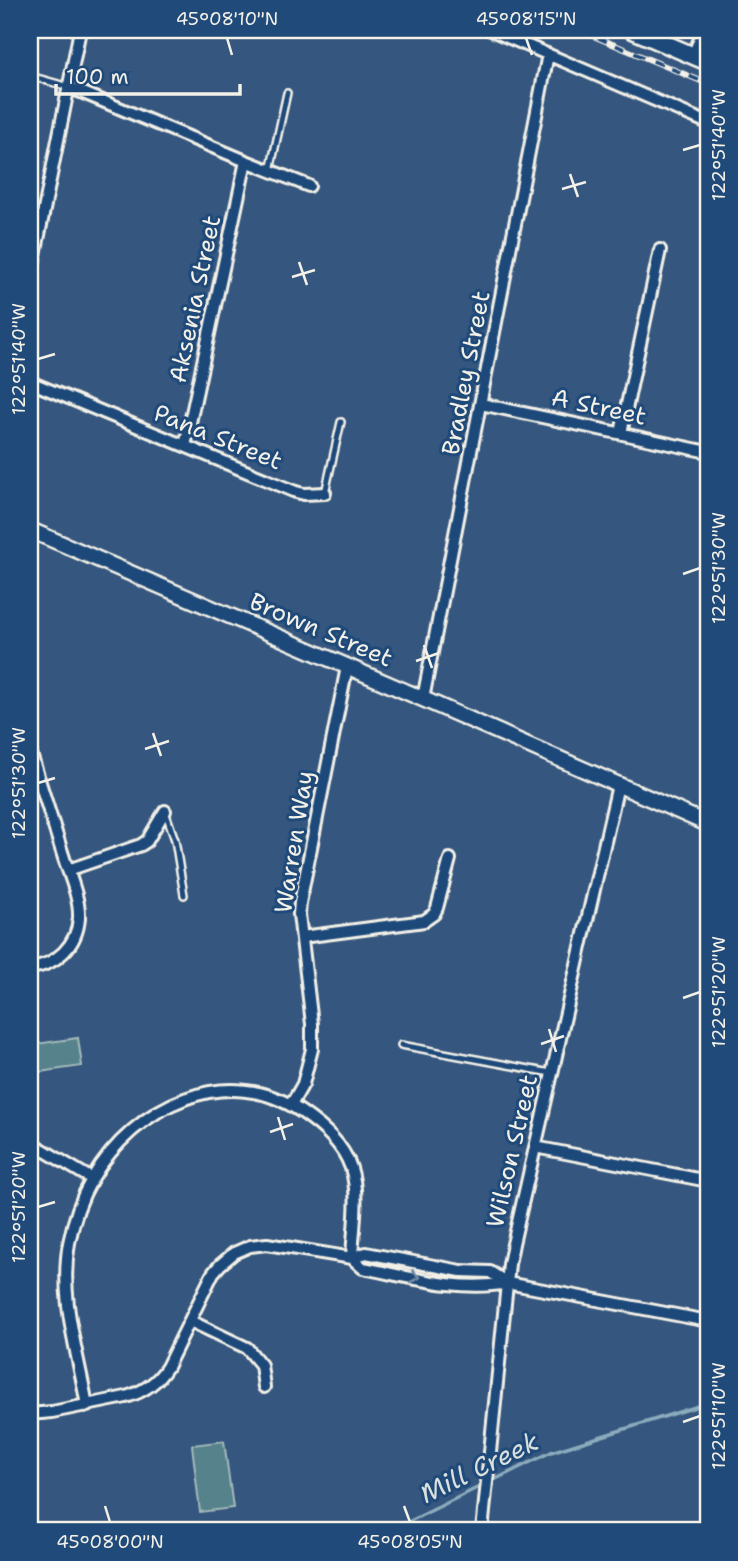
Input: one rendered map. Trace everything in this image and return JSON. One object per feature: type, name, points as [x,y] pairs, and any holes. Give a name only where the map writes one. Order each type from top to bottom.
[{"type":"main road","points":[[633,30],[701,59]]},
{"type":"street","points":[[30,280],[34,236],[80,30]]},
{"type":"street","points":[[491,30],[708,123]]},
{"type":"street","points":[[701,59],[704,30]]},
{"type":"street","name":"Bradley Street","points":[[423,699],[548,54]]},
{"type":"street","points":[[69,87],[309,186]]},
{"type":"street","name":"Aksenia Street","points":[[184,446],[246,161]]},
{"type":"street","points":[[621,433],[660,250]]},
{"type":"street","name":"Pana Street","points":[[30,382],[296,492],[325,493]]},
{"type":"street","name":"A Street","points":[[481,404],[708,452]]},
{"type":"street","name":"Brown Street","points":[[30,530],[618,785],[706,818]]},
{"type":"street","name":"Warren Way","points":[[291,1105],[303,1084],[312,1049],[300,903],[347,667]]},
{"type":"street","points":[[30,751],[68,870],[79,916],[76,934],[58,958],[45,965],[30,968]]},
{"type":"street","name":"Wilson Street","points":[[482,1531],[507,1283],[516,1227],[618,785]]},
{"type":"street","points":[[68,870],[141,845],[147,841],[165,811]]},
{"type":"street","points":[[302,937],[430,918],[437,908],[450,859]]},
{"type":"street","points":[[87,1406],[69,1313],[66,1275],[72,1227],[92,1180],[108,1155],[135,1128],[155,1113],[185,1098],[213,1092],[243,1091],[272,1097],[291,1105],[337,1142],[349,1161],[355,1197],[352,1258]]},
{"type":"street","points":[[30,1142],[92,1180]]},
{"type":"street","points":[[535,1147],[708,1181]]},
{"type":"street","points":[[30,1414],[87,1406],[137,1394],[153,1383],[167,1367],[213,1273],[227,1258],[242,1249],[267,1244],[352,1258],[363,1268],[462,1286],[489,1287],[507,1283],[708,1321]]},
{"type":"street","points":[[190,1321],[247,1348],[260,1362],[264,1387]]},
{"type":"lane","points":[[30,76],[69,87]]},
{"type":"lane","points":[[270,171],[287,93]]},
{"type":"lane","name":"Pana Street","points":[[325,493],[341,422]]},
{"type":"lane","points":[[165,811],[175,840],[184,895]]},
{"type":"lane","points":[[401,1045],[551,1073]]},
{"type":"green space","points":[[78,1038],[82,1066],[39,1072],[36,1044]]},
{"type":"green space","points":[[224,1441],[233,1508],[200,1512],[192,1445]]},
{"type":"waterway","name":"Mill Creek","points":[[490,1482],[551,1452],[708,1403]]},
{"type":"waterway","name":"Mill Creek","points":[[219,1531],[396,1528],[483,1485]]},
{"type":"railway","points":[[579,30],[708,84]]}]
